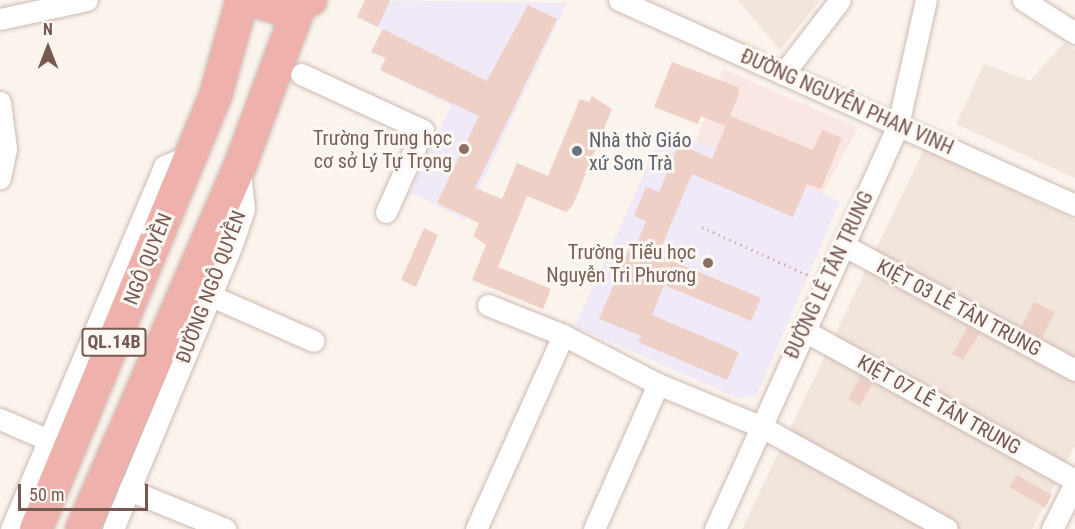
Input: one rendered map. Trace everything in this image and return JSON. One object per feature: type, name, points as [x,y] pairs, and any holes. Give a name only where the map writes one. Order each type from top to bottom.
[{"type":"highway","name":"NGÔ QUYỀN","points":[[36,529],[59,445],[191,155],[216,94],[242,0]]},
{"type":"highway","points":[[252,0],[281,9],[305,3]]},
{"type":"highway","name":"QL.14B","points":[[82,529],[199,290],[240,166],[305,3]]},
{"type":"street","points":[[0,19],[87,0]]},
{"type":"street","name":"ĐƯỜNG NGUYỄN PHAN VINH","points":[[619,0],[1075,205]]},
{"type":"street","points":[[783,74],[840,0]]},
{"type":"street","name":"ĐƯỜNG LÊ TÂN TRUNG","points":[[715,529],[898,124],[926,0]]},
{"type":"street","points":[[1023,0],[1075,33]]},
{"type":"street","points":[[301,74],[423,130],[386,212]]},
{"type":"street","points":[[0,102],[1,172]]},
{"type":"street","name":"KIỆT 03 LÊ TÂN TRUNG","points":[[843,245],[1075,370]]},
{"type":"street","points":[[199,290],[314,341]]},
{"type":"street","name":"ĐƯỜNG NGÔ QUYỀN","points":[[113,529],[129,490],[199,290]]},
{"type":"street","points":[[488,305],[563,335],[658,384],[760,426],[947,529]]},
{"type":"street","name":"KIỆT 07 LÊ TÂN TRUNG","points":[[803,330],[1073,490]]},
{"type":"street","points":[[476,529],[563,335]]},
{"type":"street","points":[[594,529],[658,384]]},
{"type":"street","points":[[0,419],[59,445],[12,529]]},
{"type":"street","points":[[129,490],[225,529]]},
{"type":"street","points":[[1052,529],[1073,490]]},
{"type":"path","points":[[702,227],[825,283]]},
{"type":"shaded area","name":"Trường Trung học cơ sở Lý Tự Trọng","points":[[365,0],[567,3],[464,220],[410,192],[451,106],[380,70],[385,58],[371,52],[382,29],[357,17]]},
{"type":"shaded area","points":[[738,0],[820,0],[780,50]]},
{"type":"shaded area","points":[[1064,43],[1075,50],[1075,178],[956,124],[984,64],[1030,81]]},
{"type":"shaded area","points":[[723,69],[858,128],[822,194],[696,141]]},
{"type":"shaded area","name":"Trường Tiểu học Nguyễn Tri Phương","points":[[665,128],[840,201],[757,395],[740,399],[575,326]]},
{"type":"shaded area","points":[[924,149],[1075,220],[1075,445],[1032,529],[742,529]]},
{"type":"building","points":[[365,0],[390,0],[378,27],[357,17]]},
{"type":"building","points":[[528,5],[557,19],[475,188],[502,199],[517,163],[548,176],[580,99],[589,102],[592,96],[612,109],[573,205],[566,212],[527,196],[498,267],[551,289],[543,309],[472,280],[486,245],[473,236],[479,223],[437,203],[479,116],[380,70],[386,58],[371,52],[383,29],[487,81]]},
{"type":"building","points":[[672,62],[738,87],[739,94],[726,126],[701,116],[698,124],[654,107]]},
{"type":"building","points":[[730,116],[813,150],[822,130],[842,138],[821,189],[807,184],[793,217],[692,174],[658,255],[761,298],[751,321],[664,285],[652,315],[739,352],[727,380],[638,342],[641,336],[599,319],[631,244],[636,246],[646,221],[634,216],[646,187],[659,192],[679,144],[712,159]]},
{"type":"building","points":[[424,228],[438,235],[416,287],[401,280]]},
{"type":"building","points":[[1034,302],[1055,312],[1042,338],[1021,327]]},
{"type":"building","points":[[968,327],[980,333],[963,360],[952,354]]},
{"type":"building","points":[[861,376],[873,383],[860,406],[848,399]]},
{"type":"building","points":[[1017,475],[1052,495],[1045,508],[1009,487]]},
{"type":"place","name":"Trường Trung học cơ sở Lý Tự Trọng","points":[[464,149]]},
{"type":"place","name":"Nhà thờ Giáo xứ Sơn Trà","points":[[577,151]]},
{"type":"place","name":"Trường Tiểu học Nguyễn Tri Phương","points":[[708,263]]}]
